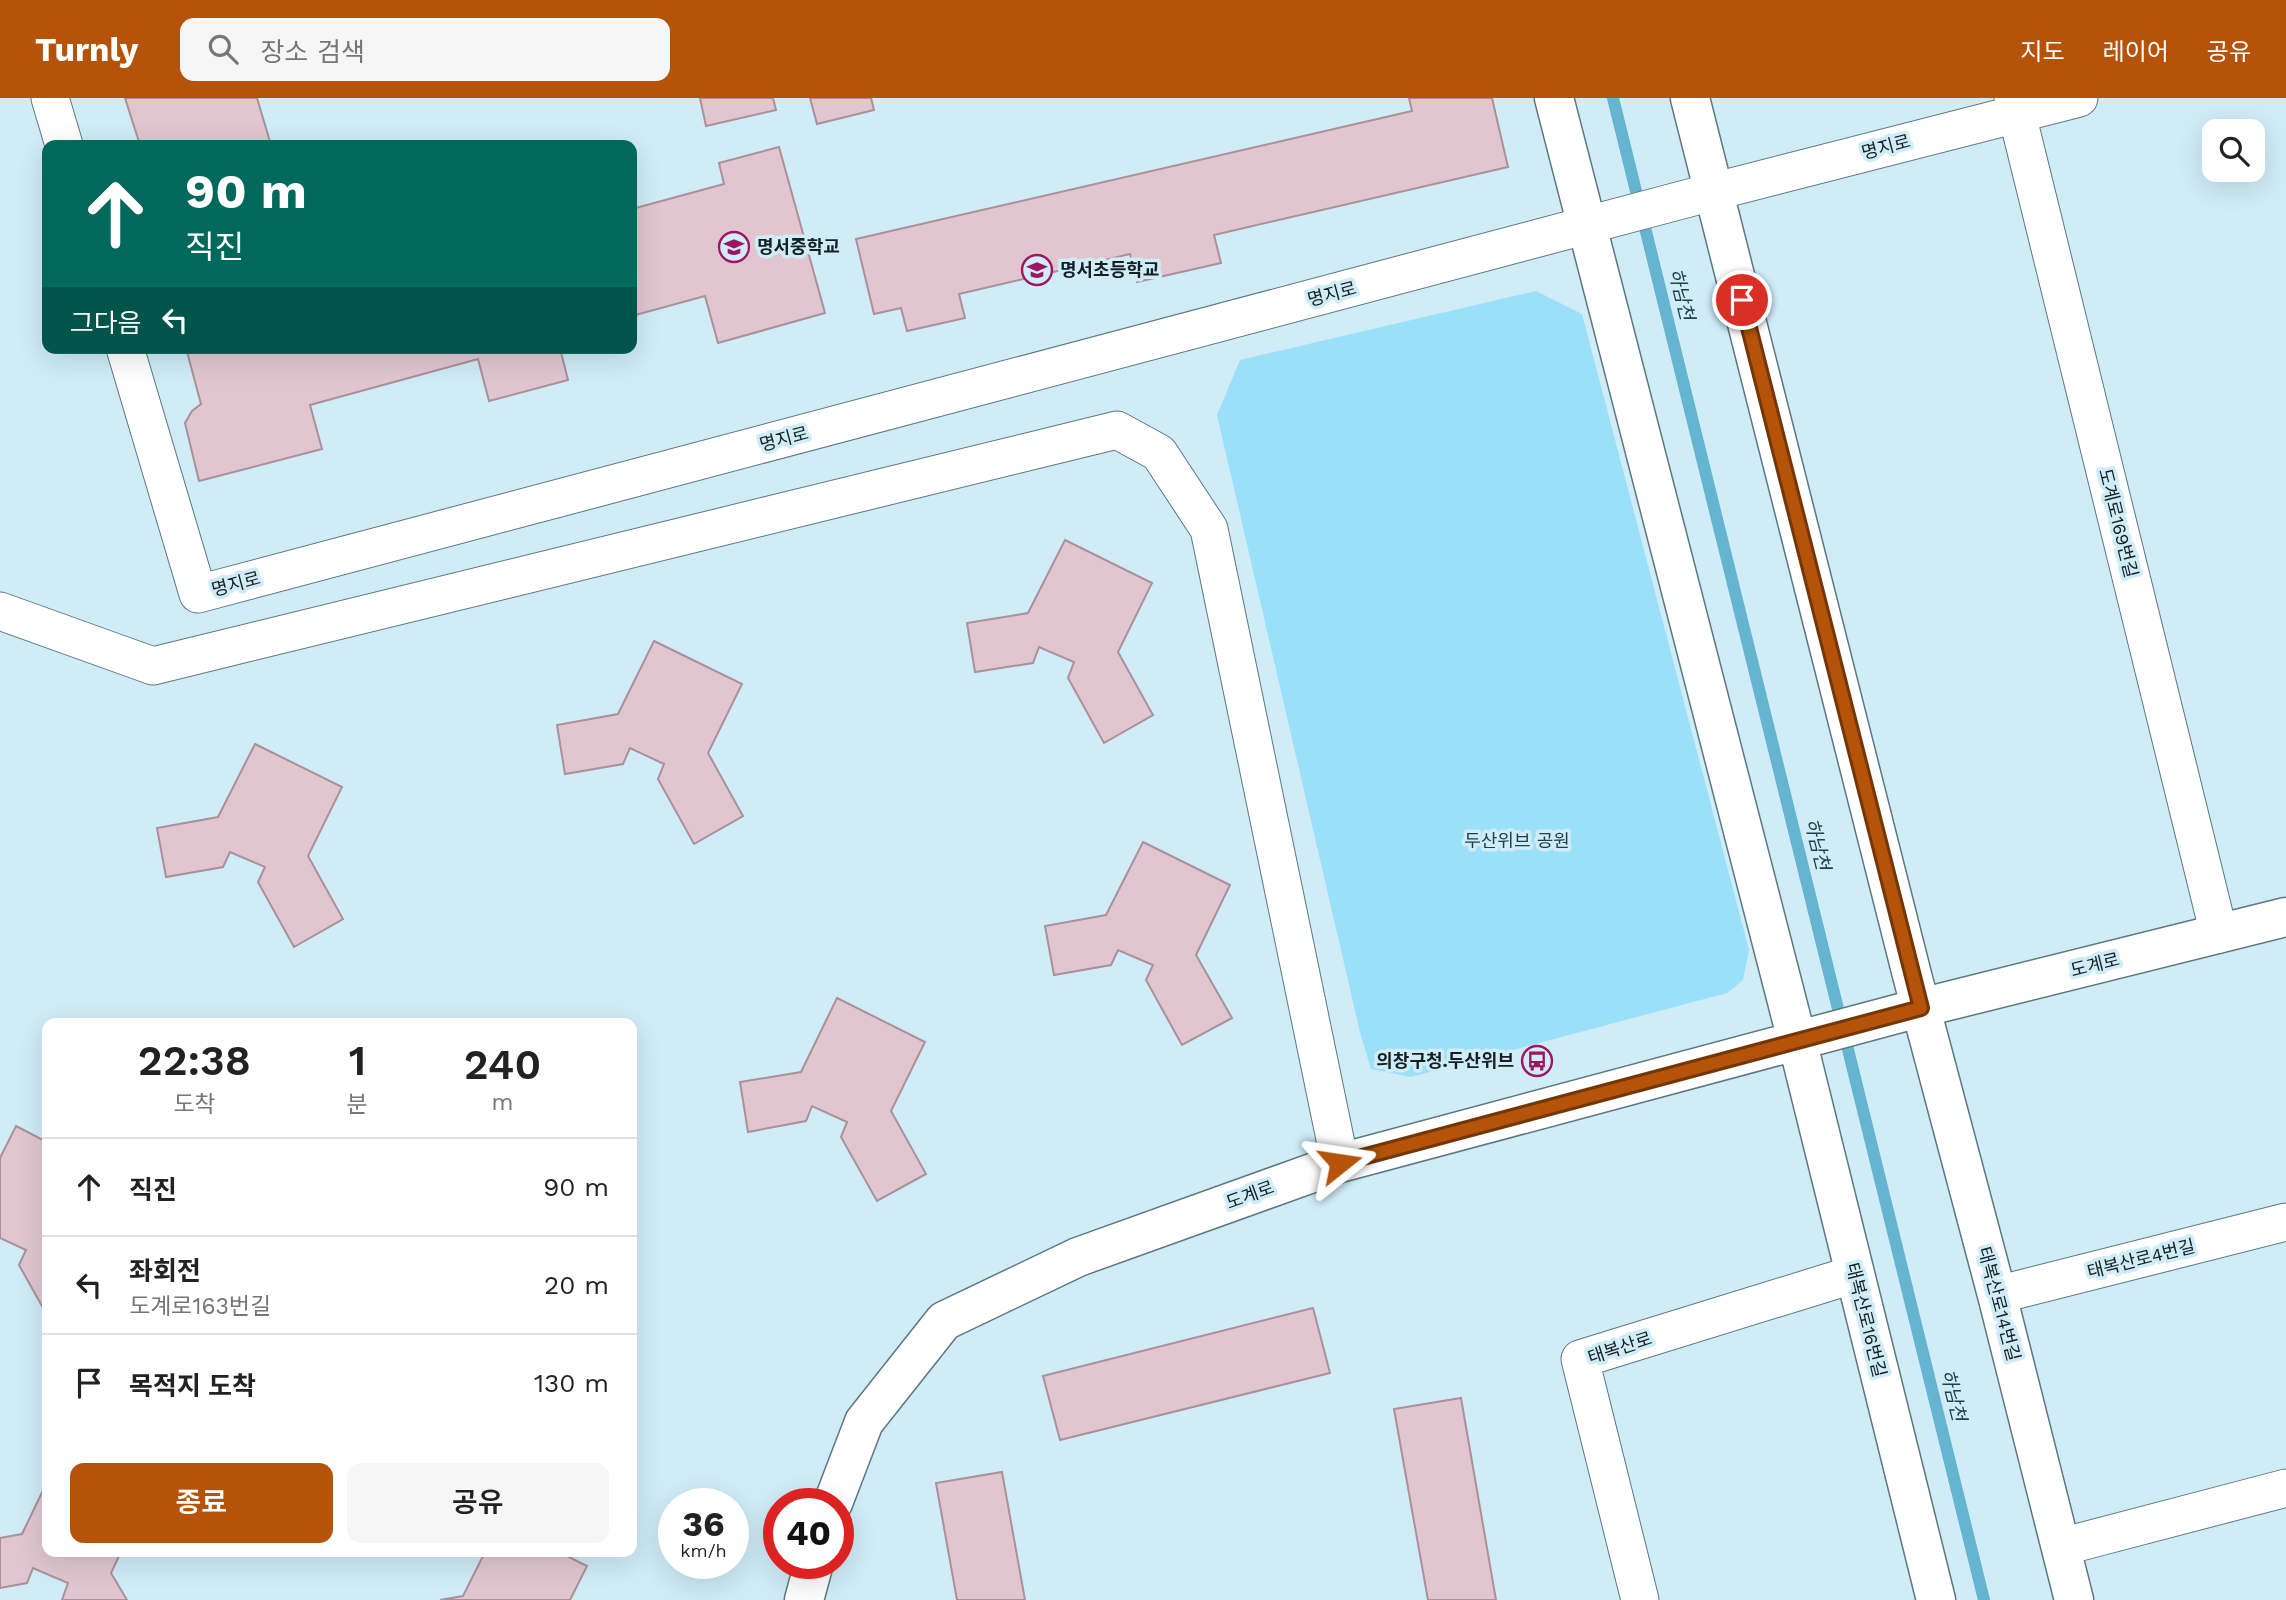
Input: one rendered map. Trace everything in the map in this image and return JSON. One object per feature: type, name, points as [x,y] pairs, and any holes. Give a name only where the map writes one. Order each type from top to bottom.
[{"type":"street","points":[[50,98],[63,140]]},
{"type":"street","name":"태복산로16번길","points":[[1553,98],[1602,222],[1807,1038],[1855,1274],[1936,1600]]},
{"type":"street","name":"태복산로14번길","points":[[1690,98],[1704,195],[1913,1010],[1997,1295],[2074,1600]]},
{"type":"street","name":"명지로","points":[[127,354],[198,594],[1704,195],[2015,106],[2079,98]]},
{"type":"street","name":"도계로169번길","points":[[2015,106],[2219,934]]},
{"type":"street","points":[[0,611],[153,666],[1117,430],[1159,453],[1209,529],[1340,1163]]},
{"type":"street","name":"도계로","points":[[839,1488],[864,1422],[944,1321],[1079,1257],[1340,1163],[1913,1010],[2286,917]]},
{"type":"street","name":"태복산로4번길","points":[[1997,1295],[2286,1222]]},
{"type":"street","name":"태복산로","points":[[1640,1600],[1580,1359],[1855,1274]]},
{"type":"street","points":[[2061,1547],[2286,1488]]},
{"type":"street","points":[[804,1600],[810,1579]]},
{"type":"green space","name":"두산위브 공원","points":[[1536,291],[1582,314],[1749,950],[1743,980],[1727,993],[1411,1077],[1371,1069],[1360,1032],[1217,415],[1240,360]]},
{"type":"building","points":[[125,98],[257,98],[270,140],[138,140]]},
{"type":"building","points":[[700,98],[773,98],[776,110],[706,126]]},
{"type":"building","points":[[810,98],[871,98],[874,110],[817,124]]},
{"type":"building","points":[[1409,98],[1492,98],[1508,167],[1214,235],[1221,263],[1137,282],[1130,254],[959,294],[965,318],[907,331],[901,308],[874,314],[856,239],[1412,111]]},
{"type":"building","points":[[779,147],[825,313],[718,343],[705,296],[637,315],[637,208],[724,184],[719,163]]},
{"type":"building","points":[[188,354],[562,354],[568,380],[489,401],[478,359],[310,405],[322,449],[199,481],[185,423],[192,411],[201,404]]},
{"type":"building","points":[[1065,540],[1152,583],[1118,652],[1153,715],[1104,743],[1068,678],[1074,662],[1039,647],[1033,663],[975,672],[967,623],[1028,613]]},
{"type":"building","points":[[654,641],[742,684],[708,753],[743,816],[694,844],[658,779],[664,764],[630,748],[623,764],[565,774],[557,725],[618,714]]},
{"type":"building","points":[[255,744],[342,787],[308,856],[343,919],[294,947],[258,882],[265,867],[230,852],[223,867],[166,877],[157,828],[218,817]]},
{"type":"building","points":[[1143,842],[1230,885],[1196,955],[1232,1018],[1182,1045],[1146,980],[1153,965],[1118,950],[1111,965],[1054,975],[1045,926],[1106,915]]},
{"type":"building","points":[[837,998],[925,1042],[891,1111],[926,1174],[877,1201],[841,1137],[847,1122],[812,1106],[806,1121],[748,1132],[740,1082],[801,1072]]},
{"type":"building","points":[[16,1126],[42,1139],[42,1306],[19,1265],[26,1250],[0,1238],[0,1158]]},
{"type":"building","points":[[1313,1308],[1330,1373],[1060,1440],[1043,1376]]},
{"type":"building","points":[[1461,1398],[1496,1600],[1428,1600],[1394,1409]]},
{"type":"building","points":[[1002,1472],[1025,1600],[957,1600],[936,1483]]},
{"type":"building","points":[[42,1492],[42,1557],[119,1557],[111,1573],[127,1600],[62,1600],[68,1583],[33,1568],[27,1583],[0,1588],[0,1538],[22,1534]]},
{"type":"building","points":[[482,1557],[569,1557],[587,1566],[570,1600],[440,1600],[463,1596]]},
{"type":"waterway","name":"하남천","points":[[1613,98],[1984,1600]]},
{"type":"place","name":"명서중학교","points":[[734,247]]},
{"type":"place","name":"명서초등학교","points":[[1037,270]]},
{"type":"place","name":"의창구청.두산위브","points":[[1537,1061]]},
{"type":"route","points":[[1340,1163],[1921,1008],[1742,300]]}]
